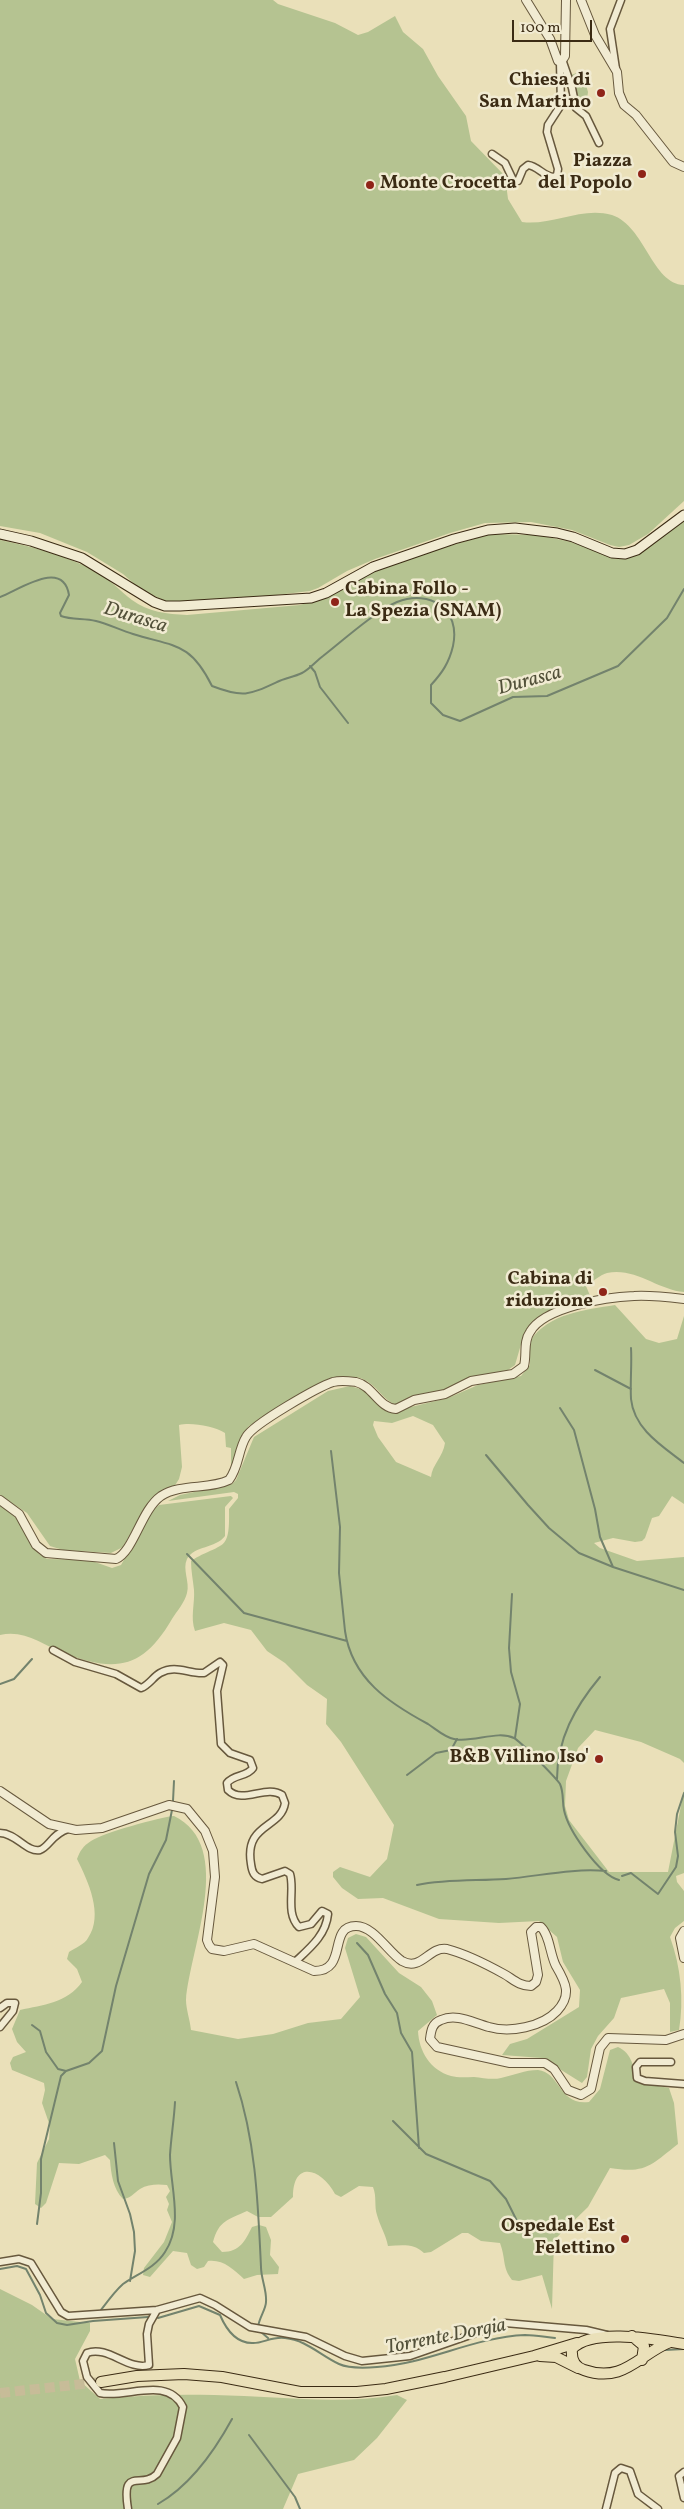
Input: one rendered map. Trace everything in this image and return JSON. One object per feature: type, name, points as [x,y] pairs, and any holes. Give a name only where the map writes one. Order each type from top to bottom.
[{"type":"main road","points":[[0,534],[31,541],[82,558],[160,604],[180,606],[310,598],[326,593],[373,567],[454,539],[502,528],[527,528],[557,533],[612,554],[625,554],[637,550],[684,515]]},
{"type":"main road","points":[[632,2336],[644,2346],[642,2360]]},
{"type":"main road","points":[[102,2382],[137,2376],[184,2374],[231,2378],[300,2392],[357,2392],[386,2389],[445,2378],[582,2342],[632,2336],[684,2344]]},
{"type":"main road","points":[[578,2368],[571,2354],[572,2349],[582,2342]]},
{"type":"main road","points":[[534,2356],[556,2357],[578,2368],[606,2374],[618,2372],[642,2360],[670,2342]]},
{"type":"street","points":[[526,0],[550,39],[561,62],[572,88],[576,108],[586,116],[599,143]]},
{"type":"street","points":[[492,154],[505,163],[514,182],[518,181],[523,169],[528,165],[534,166],[552,178],[557,175],[558,169],[547,132],[548,125],[561,105],[561,62],[565,56],[567,24],[566,0]]},
{"type":"street","points":[[581,0],[595,35],[617,72]]},
{"type":"street","points":[[621,0],[610,29],[619,93],[624,105],[636,115],[673,162],[684,167]]},
{"type":"street","points":[[0,1500],[19,1514],[36,1545],[46,1553],[116,1558],[124,1553],[146,1512],[162,1496],[173,1491],[229,1480],[236,1468],[244,1439],[251,1431],[266,1419],[324,1386],[340,1381],[362,1384],[386,1406],[396,1409],[414,1400],[445,1394],[471,1381],[509,1375],[520,1371],[525,1363],[526,1339],[531,1330],[552,1314],[616,1298],[647,1296],[684,1299]]},
{"type":"street","points":[[53,1650],[75,1662],[116,1674],[142,1688],[159,1673],[167,1670],[182,1668],[204,1673],[220,1662],[223,1664],[217,1690],[221,1744],[230,1753],[250,1760],[254,1768],[250,1772],[230,1779],[227,1783],[228,1790],[236,1795],[274,1791],[282,1796],[285,1803],[281,1812],[253,1838],[250,1852],[253,1872],[255,1876],[262,1879],[285,1871],[290,1874],[292,1913],[299,1927],[311,1924],[322,1911],[328,1914],[323,1932],[317,1941],[296,1961]]},
{"type":"street","points":[[0,1791],[40,1819],[68,1829],[102,1828],[169,1805],[187,1809],[205,1831],[213,1851],[215,1877],[207,1934],[209,1946],[212,1949],[224,1950],[254,1944],[296,1961],[314,1971],[326,1969],[334,1962],[342,1934],[352,1927],[358,1926],[371,1933],[397,1957],[408,1964],[418,1963],[436,1951],[446,1949],[497,1971],[520,1984],[531,1986],[536,1982],[538,1975],[531,1932],[539,1926],[544,1930],[550,1953],[567,1986],[566,1999],[554,2014],[542,2022],[503,2029],[489,2028],[466,2019],[446,2018],[438,2021],[432,2027],[430,2039],[434,2045],[444,2049],[499,2061],[545,2063],[554,2069],[568,2090],[577,2095],[585,2094],[591,2089],[600,2048],[608,2038],[666,2040],[674,2039],[684,2034]]},
{"type":"street","points":[[0,1833],[14,1836],[33,1850],[39,1850],[46,1846],[53,1836],[68,1829]]},
{"type":"street","points":[[684,1931],[680,1938],[684,1958]]},
{"type":"street","points":[[0,2008],[7,2003],[15,2003],[13,2012],[0,2028]]},
{"type":"street","points":[[671,2062],[640,2062],[636,2067],[638,2078],[645,2082],[684,2084]]},
{"type":"street","points":[[0,2262],[19,2259],[31,2263],[61,2312],[68,2316],[157,2310],[200,2298],[250,2327],[306,2336],[345,2356],[362,2361],[410,2356],[505,2324],[586,2330],[618,2337]]},
{"type":"street","points":[[128,2509],[125,2492],[130,2483],[135,2480],[154,2477],[157,2474],[177,2438],[183,2407],[172,2394],[157,2391],[140,2390],[100,2393],[87,2377],[83,2360],[87,2354],[96,2352],[137,2366],[149,2365],[151,2362],[147,2334],[149,2324],[157,2310]]},
{"type":"street","points":[[582,2342],[590,2333],[586,2330]]},
{"type":"street","points":[[606,2509],[615,2473],[622,2468],[630,2471],[638,2494],[658,2509]]},
{"type":"street","points":[[684,2472],[679,2476],[684,2498]]},
{"type":"green space","points":[[0,0],[273,0],[278,4],[335,23],[358,35],[368,32],[395,16],[403,32],[423,49],[438,76],[466,116],[471,141],[505,176],[508,199],[522,222],[544,221],[590,213],[612,215],[623,221],[633,230],[664,275],[673,282],[684,285],[684,501],[648,534],[629,545],[619,547],[572,530],[531,522],[485,523],[375,559],[347,571],[310,591],[251,598],[170,603],[141,590],[123,574],[87,552],[40,533],[0,526]]},
{"type":"green space","points":[[582,71],[588,92],[587,99],[574,97],[575,83],[571,75]]},
{"type":"green space","points":[[684,517],[684,1292],[627,1273],[604,1274],[586,1286],[591,1298],[571,1302],[544,1313],[542,1319],[528,1327],[524,1334],[515,1365],[508,1370],[472,1377],[444,1390],[411,1396],[396,1405],[387,1400],[363,1379],[350,1377],[321,1384],[249,1426],[245,1431],[231,1468],[231,1448],[226,1447],[225,1433],[202,1425],[179,1425],[182,1467],[179,1479],[172,1490],[155,1498],[143,1511],[123,1547],[111,1553],[63,1550],[50,1546],[27,1513],[0,1495],[0,540],[49,552],[84,565],[105,577],[132,600],[151,610],[187,615],[300,605],[325,598],[368,573],[405,559],[490,534],[538,535],[571,542],[616,559],[626,559],[639,553]]},
{"type":"green space","points":[[615,1305],[646,1339],[659,1343],[677,1339],[684,1316],[684,1504],[672,1496],[659,1516],[652,1518],[645,1538],[642,1541],[635,1542],[613,1538],[594,1543],[600,1548],[637,1561],[684,1557],[684,1763],[680,1759],[641,1742],[595,1730],[578,1748],[566,1781],[565,1806],[569,1820],[609,1872],[668,1872],[684,1790],[684,1873],[676,1876],[677,1882],[684,1891],[684,1921],[675,1928],[670,1937],[679,1972],[681,2019],[679,2030],[670,2032],[670,2003],[664,1989],[621,1998],[614,2018],[598,2036],[591,2049],[587,2077],[582,2083],[542,2058],[502,2055],[510,2044],[527,2039],[579,2007],[580,1990],[563,1962],[557,1937],[539,1921],[499,1923],[439,1919],[383,1898],[358,1899],[342,1888],[333,1877],[333,1872],[340,1867],[370,1877],[387,1859],[394,1825],[341,1742],[326,1724],[327,1699],[307,1685],[285,1663],[267,1651],[251,1630],[224,1623],[195,1631],[191,1561],[217,1548],[226,1540],[229,1509],[238,1498],[238,1494],[234,1492],[168,1501],[180,1495],[232,1484],[236,1480],[254,1437],[328,1391],[350,1386],[364,1390],[383,1409],[390,1412],[448,1398],[478,1385],[521,1376],[530,1365],[530,1341],[547,1324],[568,1314]],"holes":[[[413,1416],[433,1425],[445,1443],[431,1477],[396,1462],[378,1437],[373,1425],[374,1421],[392,1423]]]},
{"type":"green space","points":[[231,1496],[233,1498],[225,1507],[225,1536],[216,1543],[195,1551],[187,1559],[185,1567],[188,1589],[185,1600],[161,1636],[139,1657],[113,1664],[98,1663],[64,1653],[25,1636],[17,1634],[0,1635],[0,1505],[21,1521],[29,1540],[39,1554],[47,1559],[89,1560],[112,1568],[121,1565],[151,1512],[159,1505]]},
{"type":"green space","points":[[174,1816],[192,1830],[203,1850],[206,1874],[205,1900],[186,2000],[191,2030],[238,2039],[273,2034],[308,2023],[341,2019],[360,1997],[345,1948],[348,1938],[356,1934],[366,1937],[399,1973],[421,1987],[432,2001],[437,2015],[418,2031],[419,2038],[427,2059],[444,2073],[457,2077],[495,2079],[538,2070],[551,2076],[571,2099],[579,2102],[589,2102],[600,2089],[610,2050],[618,2047],[629,2057],[637,2082],[669,2088],[674,2103],[678,2144],[654,2162],[640,2169],[622,2170],[610,2168],[588,2207],[554,2240],[552,2309],[542,2275],[519,2281],[512,2280],[505,2267],[500,2243],[481,2241],[468,2233],[462,2233],[431,2252],[424,2253],[408,2245],[388,2246],[376,2212],[373,2187],[359,2186],[341,2197],[335,2194],[323,2179],[309,2172],[303,2173],[298,2177],[294,2185],[293,2197],[271,2217],[258,2217],[247,2211],[229,2219],[218,2229],[213,2242],[222,2252],[228,2252],[241,2245],[252,2227],[259,2225],[266,2227],[271,2240],[270,2255],[279,2267],[278,2274],[257,2275],[244,2279],[228,2266],[218,2262],[208,2261],[204,2267],[197,2269],[191,2265],[187,2253],[173,2251],[150,2277],[143,2275],[144,2268],[164,2242],[172,2222],[167,2210],[169,2204],[166,2197],[170,2191],[167,2185],[150,2185],[123,2199],[115,2186],[110,2160],[105,2155],[79,2164],[59,2163],[46,2203],[41,2208],[35,2204],[37,2163],[49,2139],[50,2126],[42,2103],[45,2090],[44,2083],[12,2070],[10,2063],[13,2057],[26,2052],[17,2042],[12,2029],[20,2010],[62,1999],[82,1982],[77,1969],[67,1959],[69,1952],[87,1940],[93,1929],[95,1919],[90,1888],[77,1859],[82,1849],[91,1841],[107,1834],[145,1822]]},
{"type":"green space","points":[[0,2289],[32,2305],[52,2319],[90,2323],[90,2331],[75,2359],[80,2381],[100,2399],[186,2395],[328,2400],[397,2395],[407,2400],[377,2438],[354,2460],[298,2474],[283,2509],[0,2509]]},
{"type":"waterway","name":"Durasca","points":[[0,597],[39,580],[58,579],[65,584],[69,595],[60,613],[61,616],[96,621],[180,648],[196,661],[212,686],[239,693],[259,690],[305,671],[370,619],[397,602],[421,598],[431,600],[447,612],[452,622],[454,633],[453,646],[447,663],[431,685],[431,703],[443,715],[460,721],[513,697],[547,696],[618,666],[667,618],[684,589]]},
{"type":"waterway","points":[[310,666],[315,672],[320,687],[348,723]]},
{"type":"waterway","points":[[631,1348],[631,1399],[637,1419],[650,1436],[684,1463]]},
{"type":"waterway","points":[[595,1370],[631,1389]]},
{"type":"waterway","points":[[560,1408],[574,1430],[595,1509],[600,1537],[613,1567]]},
{"type":"waterway","points":[[331,1451],[340,1527],[339,1573],[345,1631],[355,1663],[374,1688],[386,1698],[447,1737],[461,1740],[500,1735],[514,1738],[518,1741],[560,1784],[564,1810],[571,1829],[578,1840],[603,1870],[619,1880]]},
{"type":"waterway","points":[[486,1455],[549,1528],[579,1553],[613,1567],[684,1590]]},
{"type":"waterway","points":[[187,1554],[244,1613],[347,1641]]},
{"type":"waterway","points":[[512,1594],[509,1648],[511,1672],[520,1704],[515,1738]]},
{"type":"waterway","points":[[0,1684],[14,1679],[32,1659]]},
{"type":"waterway","points":[[557,1779],[560,1750],[569,1724],[575,1712],[600,1677]]},
{"type":"waterway","points":[[407,1775],[436,1753],[451,1750],[457,1739]]},
{"type":"waterway","points":[[173,1801],[174,1781]]},
{"type":"waterway","points":[[622,1876],[631,1873],[658,1894],[676,1867],[678,1856],[675,1832],[677,1814],[684,1793]]},
{"type":"waterway","points":[[37,2224],[41,2193],[41,2159],[61,2076],[66,2071],[89,2063],[102,2051],[116,1986],[149,1874],[166,1840],[172,1810]]},
{"type":"waterway","points":[[417,1885],[450,1881],[506,1879],[568,1871],[606,1871]]},
{"type":"waterway","points":[[357,1943],[368,1955],[385,1994],[397,2013],[401,2033],[412,2052],[419,2148]]},
{"type":"waterway","points":[[32,2025],[40,2031],[46,2052],[58,2069],[66,2071]]},
{"type":"waterway","points":[[236,2082],[248,2127],[255,2173],[261,2271],[266,2298],[266,2305],[258,2327]]},
{"type":"waterway","points":[[101,2310],[123,2284],[161,2258],[171,2241],[174,2229],[175,2205],[170,2155],[175,2102]]},
{"type":"waterway","points":[[393,2121],[426,2154],[490,2181],[506,2199],[517,2221]]},
{"type":"waterway","points":[[114,2143],[118,2181],[130,2214],[134,2232],[135,2251],[130,2281]]},
{"type":"waterway","name":"Torrente Dorgia","points":[[0,2269],[17,2266],[26,2269],[40,2295],[46,2313],[57,2323],[67,2325],[148,2317]]},
{"type":"waterway","name":"Torrente Dorgia","points":[[158,2318],[199,2306],[220,2315],[228,2330],[241,2341],[256,2343],[276,2338],[293,2339],[339,2364],[358,2368],[396,2365],[487,2340],[506,2337],[529,2335],[555,2338]]},
{"type":"waterway","points":[[261,2332],[268,2338]]},
{"type":"waterway","name":"Torrente Dorgia","points":[[665,2350],[684,2349]]},
{"type":"waterway","points":[[158,2504],[181,2487],[201,2467],[232,2419]]},
{"type":"waterway","points":[[249,2435],[295,2497],[300,2509]]},
{"type":"tunnel","points":[[0,2393],[101,2382]]},
{"type":"place","name":"Chiesa di San Martino","points":[[601,93]]},
{"type":"place","name":"Piazza del Popolo","points":[[642,174]]},
{"type":"place","name":"Monte Crocetta","points":[[370,185]]},
{"type":"place","name":"Cabina Follo - La Spezia (SNAM)","points":[[335,602]]},
{"type":"place","name":"Cabina di riduzione","points":[[603,1292]]},
{"type":"place","name":"B&B Villino Iso'","points":[[599,1759]]},
{"type":"place","name":"Ospedale Est Felettino","points":[[625,2239]]}]
